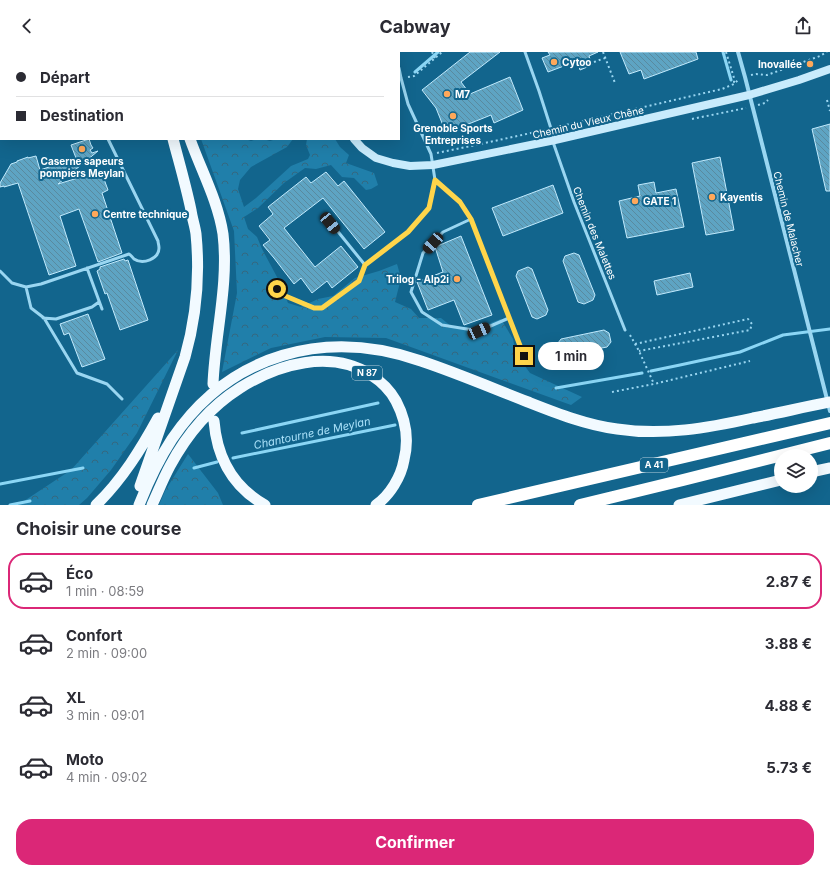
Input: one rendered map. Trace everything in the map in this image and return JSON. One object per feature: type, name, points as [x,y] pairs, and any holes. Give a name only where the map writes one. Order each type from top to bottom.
[{"type":"highway","points":[[133,505],[183,363],[190,338],[194,311],[197,266],[196,233],[188,195],[173,140]]},
{"type":"highway","points":[[190,140],[215,202],[223,234],[224,281],[214,362],[218,385]]},
{"type":"highway","points":[[139,505],[151,476],[173,438],[185,422],[218,385],[270,359],[312,348],[354,346],[394,352],[573,418],[615,429],[640,432],[677,431],[711,427],[830,402]]},
{"type":"highway","name":"N 87","points":[[152,505],[179,451],[193,431],[211,418],[223,402],[239,389],[262,376],[281,368],[319,362],[339,363],[359,368],[376,378],[394,397],[400,408],[406,431],[406,452],[403,466],[396,482],[388,494],[376,505]]},
{"type":"highway","points":[[96,505],[122,475],[144,444],[169,401]]},
{"type":"highway","points":[[211,418],[217,444],[228,470],[239,485],[265,505]]},
{"type":"highway","name":"A 41","points":[[478,505],[830,423]]},
{"type":"highway","name":"A 41","points":[[580,505],[830,443]]},
{"type":"highway","points":[[818,471],[830,468]]},
{"type":"highway","points":[[679,505],[774,482]]},
{"type":"main road","name":"Chemin du Vieux Chêne","points":[[355,140],[362,148],[376,158],[410,166],[433,165],[554,140],[750,95],[830,70]]},
{"type":"street","name":"Chemin de Malacher","points":[[738,52],[830,411]]},
{"type":"lane","name":"Chemin des Malettes","points":[[525,52],[539,91],[554,140],[554,146],[574,202],[626,330]]},
{"type":"lane","points":[[271,282],[283,295],[314,308],[322,308],[359,281],[365,265],[408,232],[429,208],[435,180],[431,154],[408,104],[400,73]]},
{"type":"lane","points":[[0,271],[12,283],[26,287],[41,284],[129,254],[135,260],[143,261],[151,260],[156,256],[159,249],[158,241],[108,140]]},
{"type":"lane","points":[[435,180],[460,202],[471,219],[524,356]]},
{"type":"lane","points":[[471,219],[442,232],[424,253],[411,292],[422,312],[442,324],[479,331],[509,318]]},
{"type":"lane","points":[[330,223],[365,265]]},
{"type":"lane","points":[[87,268],[102,309]]},
{"type":"lane","points":[[26,287],[31,308],[35,313],[44,318],[56,319],[92,307],[99,302]]},
{"type":"lane","points":[[44,318],[77,372],[106,384],[122,399]]},
{"type":"path","points":[[432,52],[435,58]]},
{"type":"path","points":[[401,78],[414,76],[442,52]]},
{"type":"path","points":[[603,52],[615,83]]},
{"type":"path","points":[[726,52],[734,78],[734,84]]},
{"type":"path","points":[[431,154],[722,89],[734,84],[739,79],[756,74],[767,75],[820,56],[827,52]]},
{"type":"path","points":[[594,62],[605,58]]},
{"type":"path","points":[[827,100],[830,111]]},
{"type":"path","points":[[636,344],[748,319],[752,324],[750,330],[639,351]]},
{"type":"path","points":[[626,330],[636,344],[654,384]]},
{"type":"path","points":[[612,392],[654,384],[750,361]]},
{"type":"green space","points":[[201,140],[292,140],[287,147],[251,167],[240,180],[238,189],[244,207],[291,166],[308,159],[310,155],[306,145],[307,140],[336,140],[340,147],[349,155],[346,163],[374,173],[378,185],[366,190],[354,178],[342,177],[331,165],[316,169],[305,168],[284,183],[258,208],[244,217],[248,229],[257,237],[288,303],[301,307],[318,299],[333,296],[355,278],[397,264],[401,278],[395,302],[411,309],[419,318],[441,318],[452,327],[480,327],[501,319],[513,339],[516,354],[530,373],[582,397],[571,405],[386,338],[325,337],[271,348],[222,372],[237,293],[234,231]]},
{"type":"green space","points":[[178,350],[137,433],[111,470],[87,498],[79,505],[18,505],[71,470]]},
{"type":"green space","points":[[188,454],[218,493],[223,505],[159,505],[165,491]]},
{"type":"building","name":"M7","points":[[470,52],[500,52],[461,82],[470,94],[510,77],[523,110],[494,123],[491,115],[446,133],[436,108],[422,90]]},
{"type":"building","points":[[548,52],[598,52],[589,56],[592,65],[580,70],[577,61],[548,72],[542,58],[550,55]]},
{"type":"building","points":[[620,52],[696,52],[698,59],[644,79],[641,70],[629,74]]},
{"type":"building","points":[[830,124],[830,191],[826,191],[812,129]]},
{"type":"building","name":"Centre technique","points":[[89,140],[93,148],[90,150],[92,153],[98,151],[58,184],[101,171],[108,190],[102,193],[122,253],[98,262],[79,209],[60,216],[76,266],[49,275],[18,183],[0,187],[0,183],[11,164],[28,157],[36,156],[40,170],[76,158],[71,145]]},
{"type":"building","points":[[720,157],[734,230],[706,235],[692,163]]},
{"type":"building","points":[[326,172],[338,186],[344,181],[385,232],[364,249],[323,198],[284,228],[315,267],[341,246],[358,267],[332,288],[327,281],[312,293],[301,278],[294,284],[263,245],[270,240],[259,226],[273,214],[268,207],[306,177],[311,183]]},
{"type":"building","points":[[654,182],[656,193],[676,189],[684,227],[627,238],[619,201],[640,196],[638,185]]},
{"type":"building","points":[[553,185],[563,213],[503,236],[492,208]]},
{"type":"building","points":[[461,236],[492,315],[464,325],[454,300],[428,310],[417,282],[443,272],[435,247]]},
{"type":"building","points":[[574,253],[579,255],[595,295],[593,300],[584,304],[578,302],[563,261],[565,256]]},
{"type":"building","points":[[124,259],[125,261],[128,260],[148,320],[120,330],[107,293],[105,294],[97,271],[100,267]]},
{"type":"building","points":[[528,267],[532,269],[548,310],[546,315],[537,319],[532,317],[516,276],[518,271]]},
{"type":"building","points":[[690,273],[693,287],[657,295],[654,281]]},
{"type":"building","points":[[88,314],[105,359],[82,367],[69,333],[64,335],[60,324]]},
{"type":"building","points":[[604,330],[609,333],[611,342],[607,347],[565,355],[560,353],[558,343],[561,339]]},
{"type":"waterway","points":[[415,72],[438,52]]},
{"type":"waterway","points":[[723,52],[731,80]]},
{"type":"waterway","name":"Chantourne de Meylan","points":[[651,371],[740,352],[783,335],[830,329]]},
{"type":"waterway","name":"Chantourne de Meylan","points":[[556,388],[642,373]]},
{"type":"waterway","points":[[242,433],[378,403]]},
{"type":"waterway","name":"Chantourne de Meylan","points":[[233,458],[395,425]]},
{"type":"waterway","name":"Chantourne de Meylan","points":[[194,468],[217,462]]},
{"type":"waterway","points":[[0,484],[83,468]]},
{"type":"waterway","name":"Chantourne de Meylan","points":[[10,505],[30,501]]},
{"type":"place","name":"Cytoo","points":[[554,62]]},
{"type":"place","name":"Inovallée","points":[[810,64]]},
{"type":"place","name":"M7","points":[[447,94]]},
{"type":"place","name":"Grenoble Sports Entreprises","points":[[453,116]]},
{"type":"place","name":"Caserne sapeurs pompiers Meylan","points":[[82,149]]},
{"type":"place","name":"Kayentis","points":[[712,197]]},
{"type":"place","name":"GATE 1","points":[[635,201]]},
{"type":"place","name":"Centre technique","points":[[95,214]]},
{"type":"place","name":"Trilog - Alp2i","points":[[457,279]]},
{"type":"route","points":[[277,289],[283,295],[314,308],[322,308],[359,281],[365,265],[408,232],[429,208],[435,180],[460,202],[471,219],[524,356]]}]
